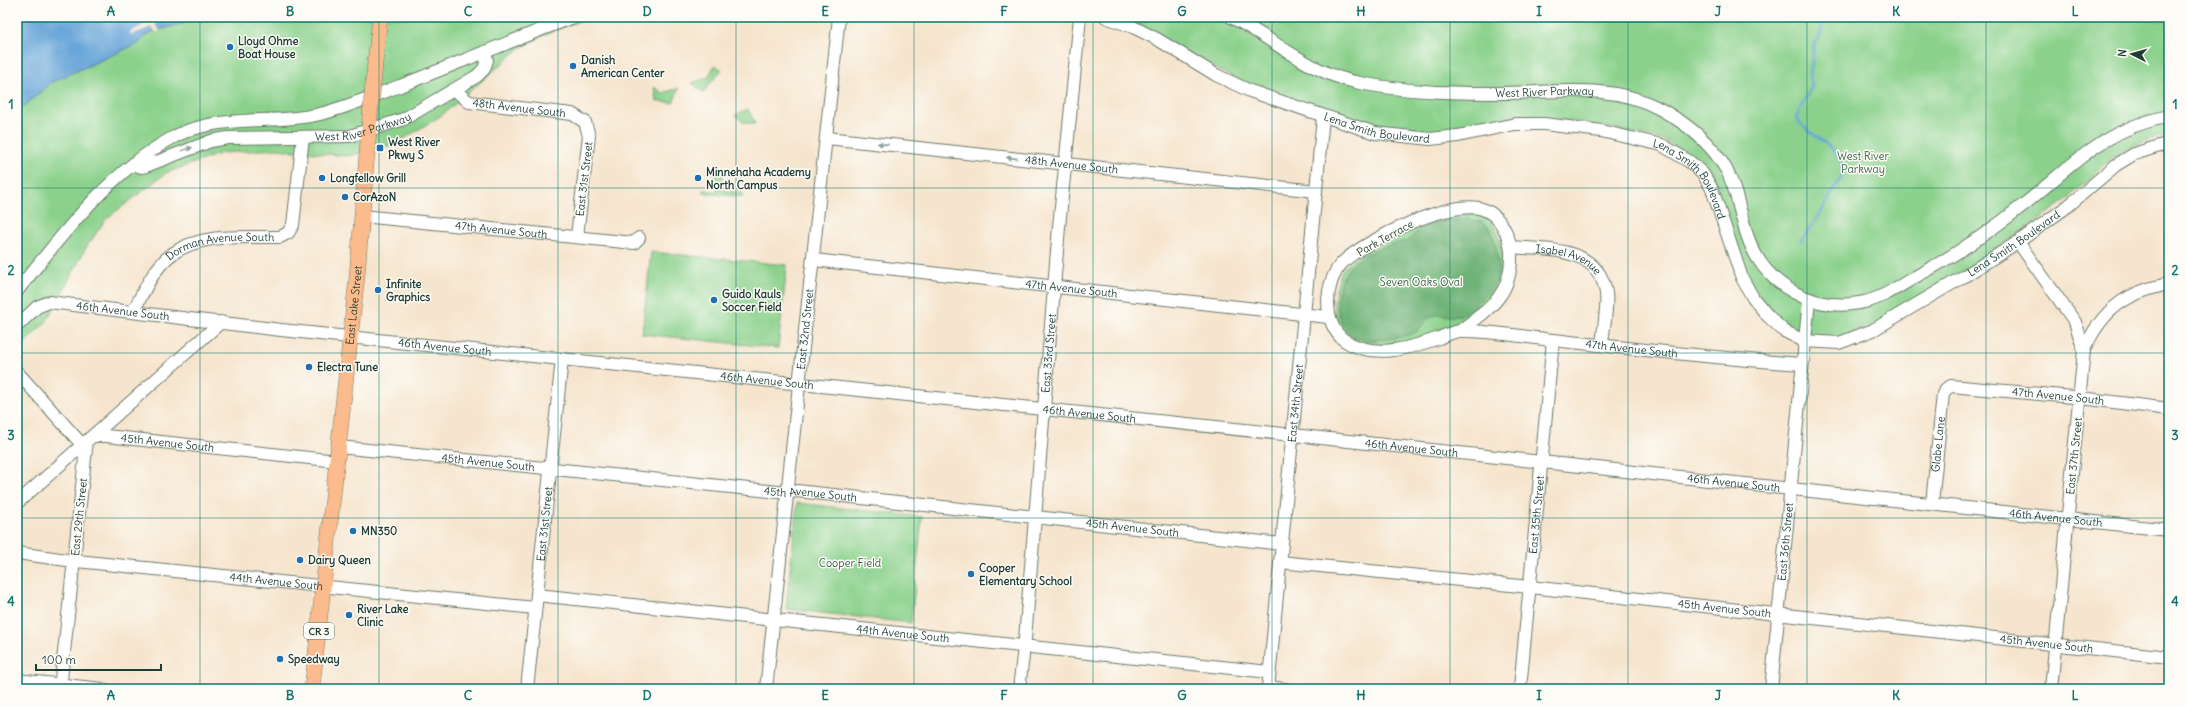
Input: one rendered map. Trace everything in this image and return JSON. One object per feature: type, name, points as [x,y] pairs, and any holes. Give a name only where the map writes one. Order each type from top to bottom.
[{"type":"main road","name":"East Lake Street","points":[[312,689],[350,337],[380,17]]},
{"type":"street","name":"West River Parkway","points":[[17,291],[88,204],[134,164],[174,137],[195,129],[224,123],[289,119],[323,114],[485,53],[574,17]]},
{"type":"street","name":"East 32nd Street","points":[[766,689],[814,260],[839,17]]},
{"type":"street","name":"East 33rd Street","points":[[1019,689],[1024,647],[1065,164],[1080,17]]},
{"type":"street","name":"Lena Smith Boulevard","points":[[1106,17],[1133,27],[1157,39],[1216,75],[1236,84],[1323,117],[1375,133],[1403,138],[1430,139],[1458,136],[1515,124],[1544,124],[1601,131],[1662,145],[1686,159],[1703,174],[1712,188],[1742,278],[1753,298],[1768,316],[1784,331],[1804,341],[1839,343],[1873,330],[1963,277],[2018,242],[2068,206],[2116,165],[2134,154],[2169,143]]},
{"type":"street","name":"West River Parkway","points":[[1231,17],[1307,65],[1327,74],[1360,83],[1413,90],[1454,92],[1595,92],[1620,94],[1656,106],[1685,124],[1702,139],[1725,168],[1735,190],[1750,244],[1769,274],[1785,288],[1809,300],[1832,304],[1861,303],[1896,288],[1971,244],[2026,203],[2102,140],[2129,127],[2169,116]]},
{"type":"street","name":"West River Parkway","points":[[134,164],[141,167],[146,166],[211,141],[240,137],[350,136],[369,131],[404,119],[477,76],[484,69],[487,60],[485,53]]},
{"type":"street","name":"48th Avenue South","points":[[455,90],[469,102],[572,114],[585,122]]},
{"type":"street","name":"East 34th Street","points":[[1268,688],[1323,117]]},
{"type":"street","name":"East 31st Street","points":[[577,236],[589,136],[585,122]]},
{"type":"street","points":[[195,129],[201,136],[211,141]]},
{"type":"street","name":"Dorman Avenue South","points":[[133,312],[159,267],[172,254],[193,244],[212,238],[280,237],[288,233],[293,226],[303,137]]},
{"type":"street","name":"48th Avenue South","points":[[827,138],[1316,191]]},
{"type":"street","name":"Park Terrace","points":[[1472,208],[1484,209],[1499,222],[1507,235],[1511,247],[1510,271],[1500,297],[1461,330],[1404,349],[1387,351],[1358,348],[1342,338],[1332,327],[1328,317],[1328,301],[1332,283],[1342,264],[1380,238],[1426,216],[1472,208]]},
{"type":"street","name":"47th Avenue South","points":[[362,216],[577,236],[634,243],[639,238]]},
{"type":"street","name":"East 37th Street","points":[[2018,242],[2075,322],[2084,350],[2051,689]]},
{"type":"street","name":"Isabel Avenue","points":[[1511,247],[1575,254],[1587,260],[1595,267],[1606,293],[1602,345]]},
{"type":"street","name":"47th Avenue South","points":[[814,260],[1304,313],[1328,317]]},
{"type":"street","points":[[2084,350],[2092,331],[2104,316],[2120,303],[2133,294],[2169,284]]},
{"type":"street","name":"East 36th Street","points":[[1771,689],[1789,490],[1809,300]]},
{"type":"street","name":"46th Avenue South","points":[[17,326],[37,307],[49,302],[350,337],[1293,435],[1789,490],[2169,530]]},
{"type":"street","points":[[17,503],[221,322]]},
{"type":"street","name":"47th Avenue South","points":[[1461,330],[1802,364]]},
{"type":"street","name":"East 35th Street","points":[[1520,689],[1553,340]]},
{"type":"street","name":"East 31st Street","points":[[527,689],[562,359]]},
{"type":"street","points":[[17,372],[83,445]]},
{"type":"street","name":"47th Avenue South","points":[[1948,387],[1955,386],[2080,398],[2169,409]]},
{"type":"street","name":"Glabe Lane","points":[[1932,504],[1944,394],[1946,388],[1948,387]]},
{"type":"street","name":"45th Avenue South","points":[[94,436],[550,468],[788,493],[797,491],[1282,544]]},
{"type":"street","name":"East 29th Street","points":[[61,687],[86,454],[86,448],[83,445]]},
{"type":"street","name":"44th Avenue South","points":[[17,553],[74,561],[535,608]]},
{"type":"street","name":"45th Avenue South","points":[[1280,562],[1530,587],[2169,657]]},
{"type":"street","name":"44th Avenue South","points":[[537,595],[1270,672]]},
{"type":"street","points":[[17,680],[61,687],[103,689]]},
{"type":"street","points":[[1268,688],[1285,689]]},
{"type":"green space","points":[[205,17],[590,17],[548,33],[520,48],[442,115],[395,144],[348,156],[276,149],[222,153],[166,173],[106,219],[87,246],[46,322],[17,350],[17,112],[52,82],[139,43],[146,35],[152,32]]},
{"type":"green space","name":"West River Parkway","points":[[1121,17],[2096,17],[2169,21],[2169,136],[2151,139],[2131,147],[2111,159],[2064,202],[2040,219],[1960,273],[1871,326],[1838,338],[1806,336],[1787,326],[1771,313],[1757,295],[1694,158],[1664,140],[1602,126],[1545,118],[1515,119],[1457,130],[1430,133],[1376,128],[1252,86],[1218,70]]},
{"type":"green space","points":[[715,65],[722,70],[703,92],[692,83],[708,77]]},
{"type":"green space","points":[[654,87],[663,93],[679,88],[673,103],[656,101]]},
{"type":"green space","points":[[748,109],[755,123],[754,124],[743,122],[735,115]]},
{"type":"green space","points":[[722,168],[721,176],[723,176],[721,190],[743,193],[743,197],[703,193],[703,190],[718,191],[714,170]]},
{"type":"green space","name":"Seven Oaks Oval","points":[[1473,213],[1484,216],[1494,226],[1500,241],[1503,257],[1503,270],[1500,282],[1494,293],[1486,302],[1465,318],[1452,325],[1424,337],[1402,343],[1381,345],[1357,340],[1347,335],[1340,327],[1336,318],[1334,305],[1338,281],[1346,265],[1362,253],[1413,229],[1436,221]]},
{"type":"green space","name":"Seven Oaks Oval","points":[[1467,219],[1482,222],[1491,229],[1498,257],[1497,279],[1494,285],[1473,307],[1458,316],[1434,316],[1426,320],[1417,331],[1392,338],[1364,340],[1353,336],[1345,328],[1340,318],[1338,294],[1341,282],[1346,272],[1354,263],[1366,254],[1380,248],[1409,241],[1420,229],[1427,226],[1435,223]]},
{"type":"green space","name":"Guido Kauls Soccer Field","points":[[651,252],[787,265],[778,348],[642,334]]},
{"type":"green space","name":"Cooper Field","points":[[797,503],[922,517],[911,623],[786,609]]},
{"type":"water","points":[[17,17],[205,17],[152,32],[146,35],[139,43],[52,82],[17,112]]},
{"type":"pier","points":[[158,17],[167,17],[155,24],[160,31],[156,32],[151,27],[131,35],[130,32]]},
{"type":"waterway","points":[[1801,241],[1820,214],[1842,175],[1842,165],[1838,156],[1825,143],[1808,131],[1796,117],[1812,86],[1810,75],[1814,47],[1820,35],[1824,17]]},
{"type":"place","name":"Lloyd Ohme Boat House","points":[[230,47]]},
{"type":"place","name":"Danish American Center","points":[[573,66]]},
{"type":"place","name":"West River Pkwy S","points":[[380,148]]},
{"type":"place","name":"Longfellow Grill","points":[[322,178]]},
{"type":"place","name":"Minnehaha Academy North Campus","points":[[698,178]]},
{"type":"place","name":"CorAzoN","points":[[345,197]]},
{"type":"place","name":"Infinite Graphics","points":[[378,290]]},
{"type":"place","name":"Guido Kauls Soccer Field","points":[[714,300]]},
{"type":"place","name":"Electra Tune","points":[[309,367]]},
{"type":"place","name":"MN350","points":[[353,531]]},
{"type":"place","name":"Dairy Queen","points":[[300,560]]},
{"type":"place","name":"Cooper Elementary School","points":[[971,574]]},
{"type":"place","name":"River Lake Clinic","points":[[349,615]]},
{"type":"place","name":"Speedway","points":[[280,659]]}]
